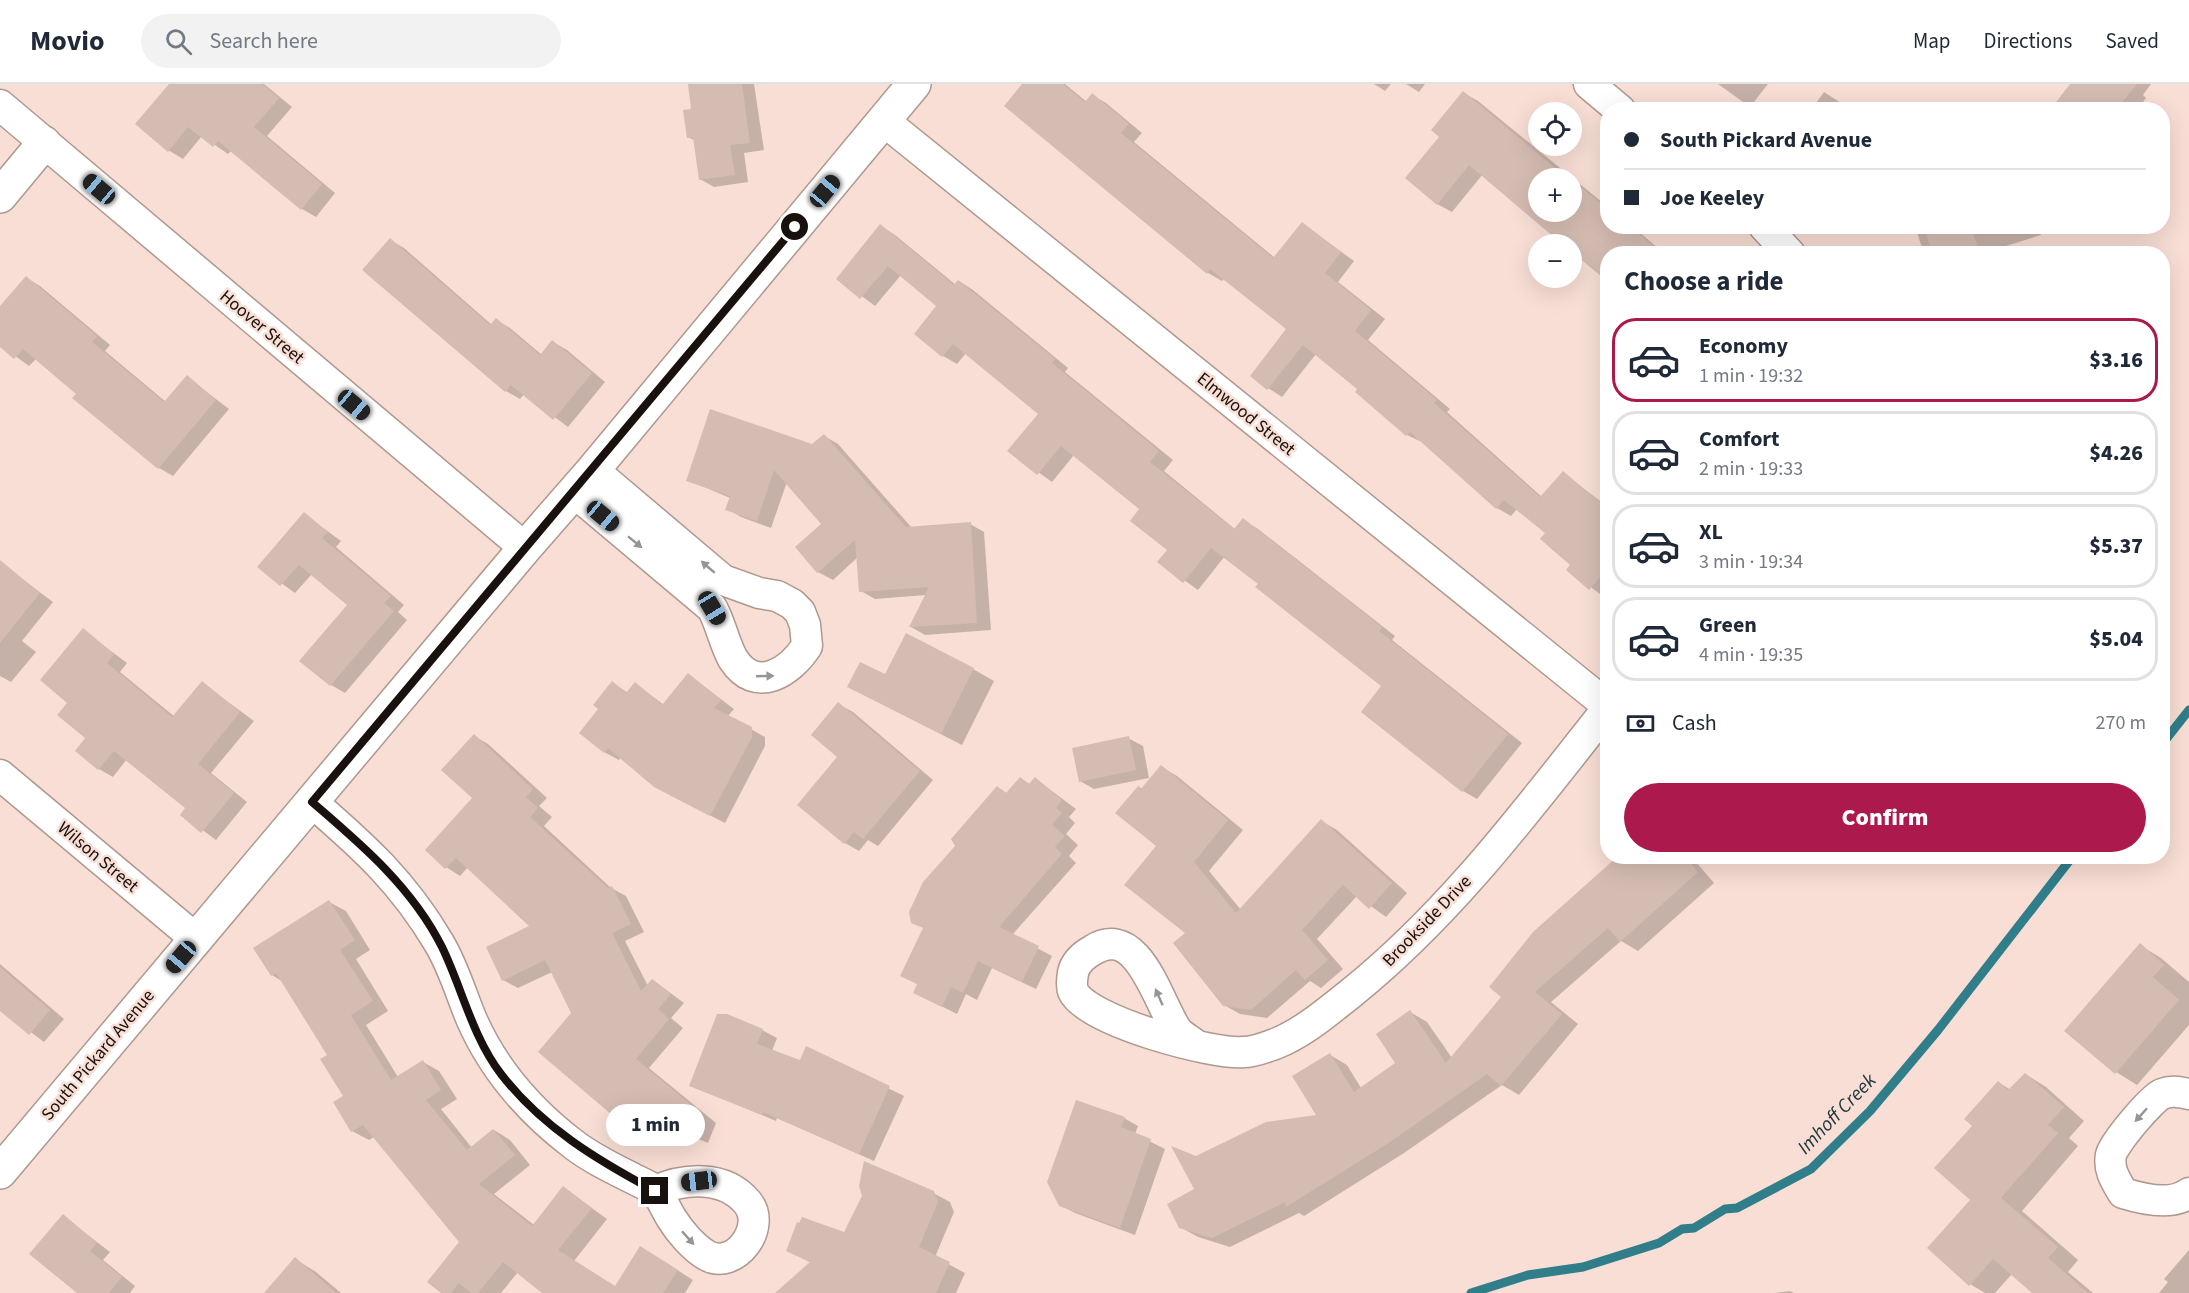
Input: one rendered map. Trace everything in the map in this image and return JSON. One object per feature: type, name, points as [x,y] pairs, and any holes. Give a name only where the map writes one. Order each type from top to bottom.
[{"type":"street","points":[[1589,84],[1610,102]]},
{"type":"street","name":"South Pickard Avenue","points":[[0,1172],[525,548],[584,481],[884,121],[903,88]]},
{"type":"street","name":"Hoover Street","points":[[0,105],[525,548]]},
{"type":"street","name":"Elmwood Street","points":[[884,121],[1600,701]]},
{"type":"street","points":[[0,196],[44,143]]},
{"type":"street","points":[[1771,234],[1783,246]]},
{"type":"street","points":[[584,481],[723,580],[777,596],[792,604],[800,612],[805,625],[807,646],[792,666],[767,678],[744,672],[734,660],[721,623],[712,608],[584,481]]},
{"type":"street","name":"Brookside Drive","points":[[1193,1043],[1218,1051],[1245,1052],[1276,1044],[1308,1026],[1377,972],[1454,897],[1600,717]]},
{"type":"street","name":"Wilson Street","points":[[0,775],[196,939]]},
{"type":"street","points":[[312,802],[381,862],[426,921],[441,946],[484,1045],[501,1073],[542,1117],[573,1144],[597,1160],[655,1191]]},
{"type":"street","points":[[2189,1094],[2175,1091],[2159,1095],[2120,1139],[2111,1154],[2111,1174],[2123,1193],[2147,1201],[2184,1197],[2189,1193]]},
{"type":"building","points":[[169,84],[262,84],[279,98],[254,127],[322,184],[301,210],[218,141],[213,147],[188,127],[168,152],[135,124]]},
{"type":"building","points":[[688,84],[742,84],[750,143],[730,145],[735,175],[699,180],[693,137],[687,138],[683,110],[691,109]]},
{"type":"building","points":[[1022,84],[1063,84],[1085,102],[1092,93],[1129,124],[1121,133],[1273,258],[1302,222],[1341,252],[1325,273],[1371,310],[1355,331],[1437,400],[1434,403],[1540,497],[1563,471],[1600,502],[1600,577],[1589,590],[1566,570],[1570,565],[1540,539],[1545,533],[1504,500],[1496,509],[1410,432],[1406,436],[1355,392],[1357,389],[1303,345],[1267,390],[1250,376],[1286,329],[1210,269],[1207,274],[1004,106]]},
{"type":"building","points":[[2070,84],[2137,84],[2122,102],[2056,102]]},
{"type":"building","points":[[1463,91],[1528,145],[1528,156],[1541,156],[1555,168],[1528,168],[1528,215],[1469,165],[1437,205],[1405,178],[1439,137],[1431,130]]},
{"type":"building","points":[[1582,188],[1600,203],[1600,234],[1639,234],[1653,246],[1600,246],[1600,275],[1582,260],[1582,234],[1550,234],[1536,222],[1582,222]]},
{"type":"building","points":[[880,224],[954,285],[958,280],[1055,359],[1052,363],[1159,451],[1150,462],[1234,529],[1243,518],[1382,627],[1379,631],[1508,734],[1462,792],[1361,712],[1381,686],[1255,587],[1258,584],[1211,548],[1183,583],[1157,562],[1167,550],[1130,521],[1139,509],[1061,446],[1037,475],[1007,451],[1038,414],[953,344],[942,357],[914,334],[936,306],[888,266],[860,299],[836,279]]},
{"type":"building","points":[[1926,234],[1974,234],[1977,246],[1930,246]]},
{"type":"building","points":[[390,238],[490,325],[496,318],[540,355],[552,340],[592,373],[553,420],[511,385],[505,392],[362,270]]},
{"type":"building","points":[[26,276],[97,336],[92,342],[164,402],[187,375],[216,400],[158,469],[72,398],[76,394],[23,349],[14,359],[0,347],[0,306]]},
{"type":"building","points":[[710,409],[812,444],[824,434],[906,527],[971,522],[977,623],[909,627],[929,587],[859,592],[855,540],[817,573],[795,547],[821,524],[774,470],[757,521],[725,510],[730,496],[686,481]]},
{"type":"building","points":[[304,512],[328,532],[322,538],[391,596],[384,603],[394,611],[330,686],[299,661],[347,605],[299,565],[280,586],[257,567]]},
{"type":"building","points":[[0,560],[40,593],[0,643]]},
{"type":"building","points":[[83,628],[114,654],[107,663],[172,717],[202,681],[240,712],[198,764],[234,793],[201,833],[180,815],[185,808],[114,751],[98,770],[75,751],[85,738],[57,715],[67,703],[40,680]]},
{"type":"building","points":[[906,633],[974,668],[941,734],[847,687],[860,662],[885,674]]},
{"type":"building","points":[[688,673],[721,700],[714,708],[752,727],[752,737],[710,816],[654,787],[608,748],[604,753],[579,733],[598,709],[593,705],[612,681],[626,693],[635,682],[662,705]]},
{"type":"building","points":[[838,702],[920,771],[863,839],[854,832],[844,844],[797,805],[837,757],[811,735]]},
{"type":"building","points":[[474,734],[533,789],[526,797],[538,808],[530,817],[608,888],[612,886],[631,924],[612,933],[641,991],[652,979],[671,994],[658,1009],[669,1019],[636,1059],[702,1114],[693,1136],[645,1116],[632,1132],[538,1052],[571,1013],[545,960],[502,981],[486,947],[529,926],[456,858],[445,869],[425,850],[472,798],[441,770]]},
{"type":"building","points":[[1129,736],[1136,770],[1079,782],[1072,748]]},
{"type":"building","points":[[1161,765],[1228,820],[1194,862],[1236,913],[1321,819],[1392,883],[1369,909],[1343,885],[1302,930],[1328,960],[1305,980],[1296,970],[1251,1010],[1223,1006],[1173,943],[1185,933],[1124,885],[1156,846],[1115,813],[1139,785],[1140,790]]},
{"type":"building","points":[[1020,777],[1029,784],[1035,777],[1062,800],[1056,808],[1062,813],[1052,825],[1065,836],[1055,847],[1062,854],[999,927],[1039,946],[1022,982],[978,961],[963,993],[951,987],[942,1007],[913,993],[917,984],[900,976],[923,928],[911,923],[909,912],[923,882],[955,846],[951,839],[997,786],[1006,793]]},
{"type":"building","points":[[1609,864],[1691,864],[1698,872],[1620,942],[1608,928],[1535,992],[1562,1014],[1501,1086],[1487,1074],[1387,1144],[1286,1207],[1285,1202],[1212,1238],[1179,1228],[1167,1204],[1194,1189],[1171,1146],[1196,1156],[1266,1122],[1316,1115],[1292,1076],[1330,1053],[1354,1092],[1395,1063],[1376,1034],[1410,1010],[1446,1063],[1501,997],[1489,987],[1533,932]]},
{"type":"building","points":[[329,900],[355,940],[340,950],[373,1001],[351,1015],[391,1080],[423,1060],[441,1090],[426,1100],[467,1150],[493,1129],[515,1155],[479,1184],[532,1226],[563,1186],[592,1208],[558,1250],[615,1286],[640,1246],[678,1270],[663,1293],[542,1293],[503,1262],[478,1293],[471,1293],[459,1283],[451,1293],[441,1293],[427,1282],[459,1242],[363,1125],[351,1132],[333,1102],[343,1096],[320,1059],[327,1055],[276,973],[271,976],[253,948]]},
{"type":"building","points":[[2140,943],[2164,965],[2153,977],[2179,1000],[2115,1074],[2064,1031]]},
{"type":"building","points":[[0,967],[50,1010],[29,1035],[0,1011]]},
{"type":"building","points":[[717,1014],[727,1014],[763,1029],[757,1044],[800,1060],[806,1046],[890,1086],[859,1154],[763,1112],[762,1115],[689,1086]]},
{"type":"building","points":[[2025,1073],[2064,1107],[2048,1125],[2058,1133],[2001,1198],[2058,1247],[2048,1258],[2088,1293],[2032,1293],[1993,1259],[1969,1286],[1927,1248],[1970,1200],[1934,1168],[1972,1126],[1964,1119],[1998,1081],[2008,1090]]},
{"type":"building","points":[[1076,1100],[1125,1117],[1121,1127],[1151,1139],[1120,1228],[1059,1206],[1047,1182]]},
{"type":"building","points":[[864,1161],[934,1191],[938,1202],[919,1247],[950,1262],[936,1293],[775,1293],[810,1262],[786,1251],[797,1222],[799,1223],[802,1217],[844,1232],[862,1196],[859,1186]]},
{"type":"building","points":[[63,1214],[97,1243],[90,1251],[122,1277],[109,1293],[77,1293],[29,1254]]},
{"type":"building","points":[[295,1257],[336,1293],[264,1293]]},
{"type":"waterway","name":"Imhoff Creek","points":[[2170,734],[2189,710]]},
{"type":"waterway","name":"Imhoff Creek","points":[[1471,1293],[1528,1275],[1583,1267],[1659,1243],[1682,1229],[1694,1228],[1725,1209],[1737,1208],[1811,1169],[1870,1111],[1938,1030],[2067,864]]},
{"type":"route","points":[[655,1191],[597,1160],[573,1144],[523,1098],[501,1073],[484,1045],[441,946],[404,890],[381,862],[312,802],[525,548],[594,470],[795,227]]}]
